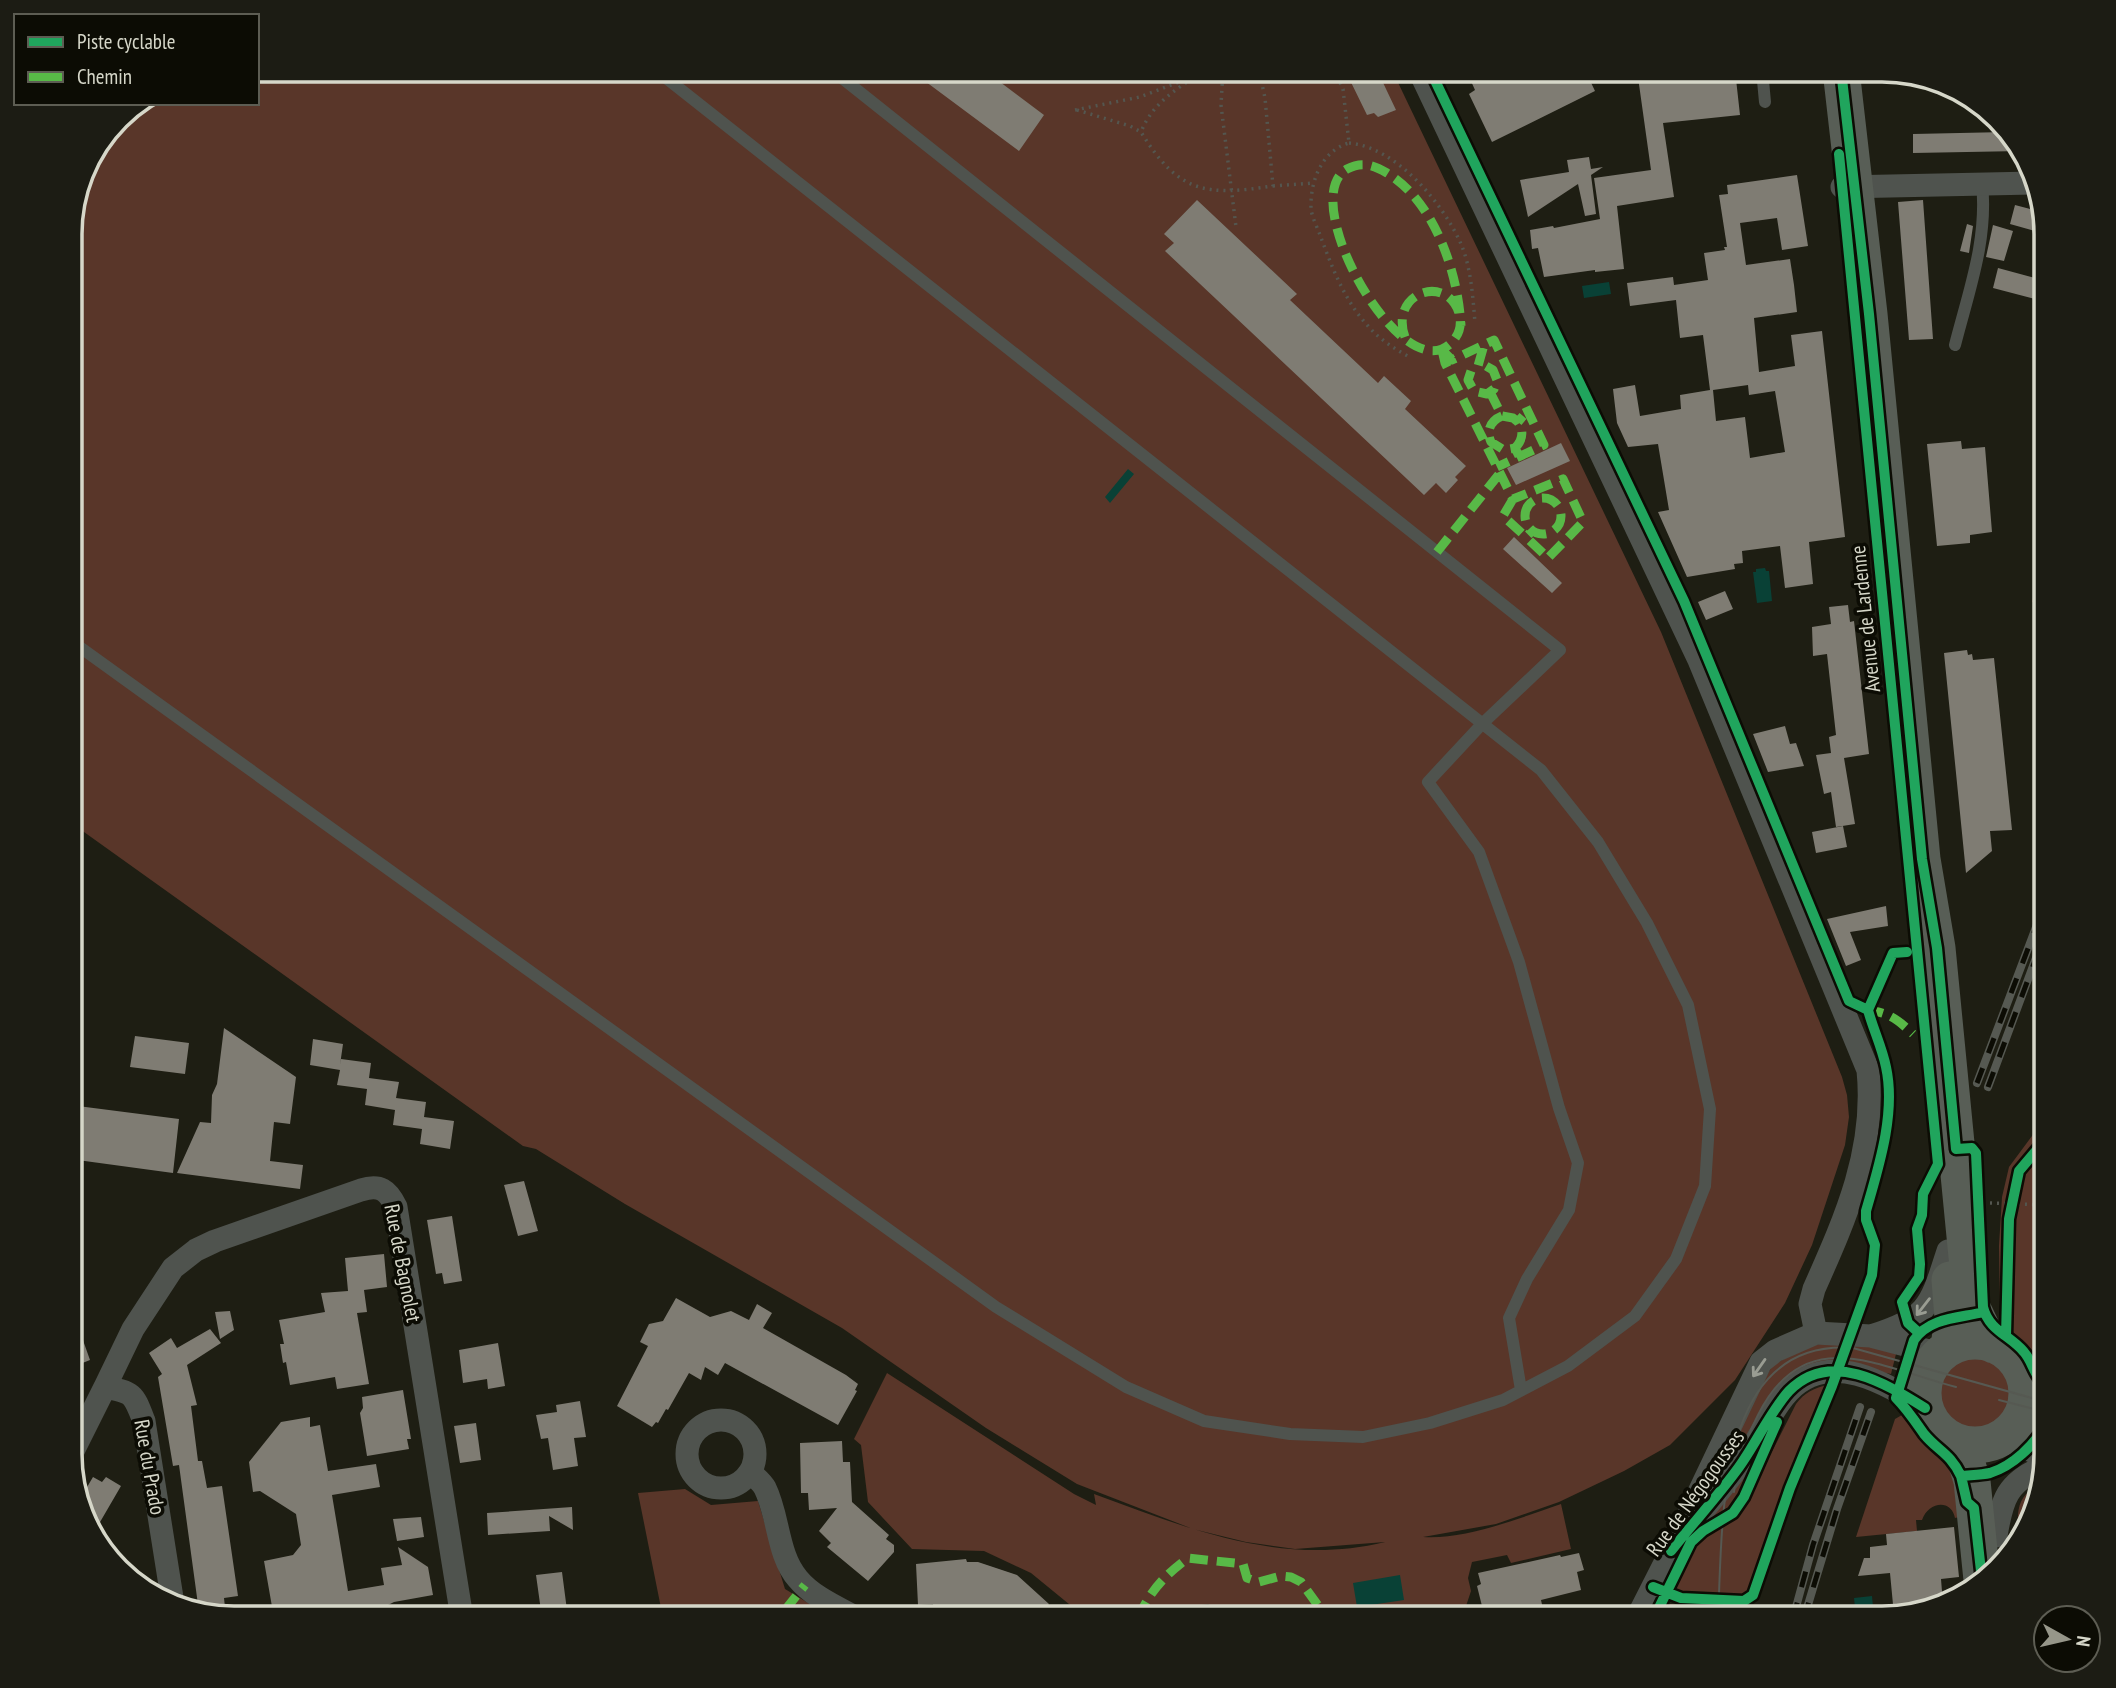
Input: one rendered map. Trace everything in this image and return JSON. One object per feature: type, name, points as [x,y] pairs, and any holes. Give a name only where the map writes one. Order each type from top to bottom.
[{"type":"main road","name":"Avenue de Lardenne","points":[[1832,82],[1848,186],[1920,835],[1937,948],[1972,1308],[1982,1329],[1994,1345]]},
{"type":"main road","name":"Avenue de Lardenne","points":[[1843,82],[1848,186],[1948,1251],[1953,1318],[1945,1351]]},
{"type":"main road","points":[[1997,1551],[1986,1473],[2027,1397],[2026,1381],[2011,1355],[1994,1345],[1975,1341],[1945,1351],[1924,1379],[1925,1408],[1935,1427],[1951,1440],[1961,1444],[1979,1445],[2007,1431]]},
{"type":"main road","points":[[1961,1444],[1972,1481],[1981,1569]]},
{"type":"street","points":[[1425,82],[1699,660],[1868,1070],[1871,1100],[1868,1131],[1851,1204],[1810,1304],[1816,1333]]},
{"type":"street","points":[[1848,186],[2025,183]]},
{"type":"street","name":"Rue de Bagnolet","points":[[105,1387],[133,1329],[173,1268],[196,1250],[361,1189],[373,1186],[383,1190],[391,1195],[396,1207],[460,1606]]},
{"type":"street","name":"Rue de Négogousses","points":[[1871,1336],[1908,1323],[1922,1311],[1937,1285],[1948,1251]]},
{"type":"street","name":"Rue de Négogousses","points":[[1643,1606],[1761,1362],[1774,1351],[1816,1333],[1871,1336],[1945,1351]]},
{"type":"street","name":"Rue de Négogousses","points":[[1671,1551],[1739,1467],[1788,1392],[1811,1375],[1826,1370],[1856,1373],[1893,1388],[1925,1408]]},
{"type":"street","points":[[83,1431],[105,1387]]},
{"type":"street","name":"Rue du Prado","points":[[105,1387],[129,1392],[144,1421],[171,1592]]},
{"type":"street","points":[[2007,1431],[2034,1452]]},
{"type":"street","points":[[2007,1431],[2034,1450]]},
{"type":"street","points":[[1997,1551],[2002,1503],[2008,1492],[2032,1469]]},
{"type":"street","points":[[751,1472],[764,1486],[787,1560],[798,1579],[835,1606]]},
{"type":"lane","points":[[1763,82],[1765,102]]},
{"type":"lane","points":[[83,649],[996,1307],[1126,1387],[1204,1421],[1290,1434],[1363,1437],[1430,1423],[1503,1400],[1568,1366],[1635,1316],[1676,1259],[1705,1186],[1710,1108],[1688,1005],[1640,911],[1598,842],[1541,771],[672,83]]},
{"type":"lane","points":[[848,83],[1560,650],[1482,724],[1428,782],[1479,852],[1519,962],[1559,1108],[1578,1163],[1569,1210],[1527,1279],[1509,1318],[1521,1390]]},
{"type":"lane","points":[[1955,345],[1981,247],[1985,211],[1982,183]]},
{"type":"path","points":[[1175,82],[1140,97],[1075,110],[1130,126],[1140,132],[1166,164],[1183,180],[1200,189],[1231,192],[1314,183]]},
{"type":"path","points":[[1140,132],[1158,104],[1185,82]]},
{"type":"path","points":[[1222,82],[1221,105],[1236,227]]},
{"type":"path","points":[[1262,82],[1273,186]]},
{"type":"path","points":[[1340,82],[1343,89],[1349,144]]},
{"type":"path","points":[[1411,358],[1391,348],[1367,325],[1335,277],[1311,211],[1315,177],[1323,161],[1340,146],[1349,144],[1373,149],[1400,166],[1427,191],[1462,245],[1475,323]]},
{"type":"path","points":[[1979,1204],[2034,1204]]},
{"type":"shaded area","points":[[1398,82],[1661,632],[1847,1095],[1849,1117],[1845,1145],[1812,1245],[1785,1303],[1735,1380],[1670,1445],[1624,1471],[1559,1502],[1496,1524],[1423,1537],[1474,1532],[1561,1504],[1571,1549],[1511,1563],[1507,1555],[1472,1562],[1468,1578],[1471,1591],[1466,1606],[1071,1606],[1031,1573],[984,1551],[912,1549],[868,1502],[861,1445],[854,1439],[887,1373],[1074,1494],[1096,1505],[1094,1494],[1189,1527],[1077,1484],[986,1428],[842,1328],[625,1204],[536,1149],[523,1146],[83,831],[83,225],[87,195],[94,176],[120,134],[155,105],[259,105],[259,83]],"holes":[[[1385,1542],[1347,1549],[1309,1550],[1296,1549]]]},
{"type":"shaded area","points":[[2034,1133],[2034,1359],[2015,1335],[2000,1308],[1999,1246],[2002,1197],[2009,1167]]},
{"type":"shaded area","points":[[1854,1342],[1896,1354],[1891,1374],[1834,1363],[1760,1421],[1692,1510],[1772,1366],[1807,1345]]},
{"type":"shaded area","points":[[1975,1356],[1989,1359],[2002,1367],[2010,1380],[2013,1394],[2010,1408],[2002,1421],[1989,1429],[1975,1432],[1961,1429],[1948,1421],[1940,1408],[1937,1394],[1940,1380],[1948,1367],[1961,1359]]},
{"type":"shaded area","points":[[1827,1385],[1747,1595],[1716,1598],[1680,1593],[1674,1587],[1692,1548],[1701,1538],[1727,1523],[1743,1509],[1796,1404],[1810,1392]]},
{"type":"shaded area","points":[[1902,1415],[1918,1437],[1948,1465],[1954,1476],[1959,1517],[1955,1518],[1949,1507],[1939,1505],[1929,1509],[1922,1520],[1916,1520],[1917,1531],[1856,1537],[1895,1419]]},
{"type":"shaded area","points":[[1766,1440],[1733,1507],[1690,1536]]},
{"type":"shaded area","points":[[685,1489],[711,1505],[758,1501],[785,1589],[813,1606],[661,1606],[638,1493]]},
{"type":"shaded area","points":[[2029,1491],[2018,1520],[2019,1507]]},
{"type":"shaded area","points":[[1670,1604],[1704,1606],[1669,1606]]},
{"type":"water","points":[[1609,282],[1611,294],[1584,298],[1582,286]]},
{"type":"water","points":[[1128,469],[1134,474],[1110,503],[1105,497]]},
{"type":"water","points":[[1765,568],[1769,571],[1772,601],[1757,603],[1753,572]]},
{"type":"water","points":[[1400,1575],[1404,1600],[1357,1606],[1353,1583]]},
{"type":"water","points":[[1872,1596],[1873,1606],[1855,1606],[1854,1598]]},
{"type":"building","points":[[1351,82],[1383,82],[1396,110],[1378,117],[1374,113],[1367,115]]},
{"type":"building","points":[[1472,82],[1591,82],[1595,91],[1492,142],[1469,94],[1475,90]]},
{"type":"building","points":[[1639,82],[1736,82],[1740,115],[1663,123],[1674,197],[1617,206],[1624,269],[1544,277],[1538,248],[1532,249],[1530,230],[1600,219],[1594,178],[1651,170]]},
{"type":"building","points":[[927,83],[1001,83],[1044,115],[1019,151]]},
{"type":"building","points":[[1994,132],[2008,151],[1913,153],[1913,134]]},
{"type":"building","points":[[1589,157],[1591,169],[1603,167],[1591,175],[1596,214],[1585,216],[1578,184],[1528,217],[1520,180],[1569,172],[1567,160]]},
{"type":"building","points":[[1797,175],[1808,246],[1782,250],[1777,218],[1740,223],[1746,265],[1790,259],[1794,285],[1797,312],[1754,318],[1759,372],[1795,366],[1791,335],[1822,331],[1845,537],[1809,542],[1813,584],[1785,588],[1780,546],[1742,551],[1743,563],[1734,564],[1735,569],[1687,577],[1658,512],[1669,510],[1658,444],[1628,447],[1617,423],[1613,389],[1635,385],[1640,416],[1681,409],[1680,395],[1710,390],[1703,335],[1680,338],[1676,300],[1630,306],[1627,283],[1673,277],[1674,285],[1708,280],[1704,253],[1725,250],[1724,247],[1727,247],[1719,195],[1728,194],[1727,185]],"holes":[[[1748,385],[1749,395],[1775,391],[1785,452],[1750,458],[1745,417],[1716,421],[1713,390]]]},
{"type":"building","points":[[1197,200],[1297,294],[1290,300],[1378,383],[1384,376],[1411,401],[1405,409],[1466,466],[1455,477],[1458,480],[1446,493],[1436,483],[1424,495],[1165,251],[1174,243],[1164,234]]},
{"type":"building","points":[[1923,200],[1933,339],[1909,340],[1898,202]]},
{"type":"building","points":[[2015,205],[2031,209],[2034,231],[2010,224]]},
{"type":"building","points":[[1967,224],[1973,226],[1969,253],[1960,251]]},
{"type":"building","points":[[1993,225],[2013,231],[2004,261],[1986,257]]},
{"type":"building","points":[[1998,268],[2034,278],[2034,299],[1993,288]]},
{"type":"building","points":[[1961,441],[1962,449],[1985,447],[1992,532],[1970,535],[1970,543],[1937,546],[1927,444]]},
{"type":"building","points":[[1561,443],[1570,461],[1516,485],[1507,468]]},
{"type":"building","points":[[1514,537],[1562,583],[1552,593],[1503,549]]},
{"type":"building","points":[[1725,591],[1733,609],[1706,620],[1698,602]]},
{"type":"building","points":[[1848,605],[1850,622],[1854,621],[1869,754],[1844,758],[1855,824],[1836,827],[1831,792],[1824,794],[1816,755],[1831,753],[1829,737],[1836,735],[1827,654],[1813,656],[1812,627],[1831,624],[1829,607]]},
{"type":"building","points":[[1967,650],[1968,655],[1972,654],[1973,660],[1994,658],[2012,830],[1990,831],[1992,851],[1966,873],[1944,653]]},
{"type":"building","points":[[1785,726],[1790,744],[1796,743],[1804,766],[1768,772],[1753,734]]},
{"type":"building","points":[[1843,826],[1847,847],[1816,853],[1812,832]]},
{"type":"building","points":[[1886,906],[1888,926],[1850,932],[1861,960],[1846,966],[1827,919]]},
{"type":"building","points":[[224,1028],[296,1077],[290,1124],[274,1122],[270,1161],[303,1165],[300,1189],[177,1173],[200,1122],[211,1123],[212,1095],[217,1084]]},
{"type":"building","points":[[135,1036],[189,1043],[185,1074],[130,1067]]},
{"type":"building","points":[[313,1039],[343,1044],[340,1065],[341,1059],[371,1063],[369,1078],[399,1082],[396,1098],[426,1102],[424,1117],[454,1121],[450,1149],[420,1144],[422,1129],[393,1125],[395,1110],[365,1105],[367,1089],[337,1085],[340,1070],[310,1065]]},
{"type":"building","points":[[83,1107],[179,1119],[173,1173],[83,1161]]},
{"type":"building","points":[[524,1181],[538,1231],[518,1236],[504,1185]]},
{"type":"building","points":[[452,1216],[462,1281],[444,1284],[442,1273],[436,1274],[427,1220]]},
{"type":"building","points":[[384,1254],[387,1287],[364,1290],[367,1312],[357,1313],[369,1384],[337,1389],[335,1377],[290,1385],[286,1362],[283,1363],[280,1344],[284,1344],[279,1320],[325,1312],[321,1293],[348,1291],[345,1258]]},
{"type":"building","points":[[676,1298],[710,1317],[731,1311],[749,1320],[757,1304],[772,1313],[763,1328],[858,1384],[855,1390],[857,1391],[838,1425],[725,1363],[718,1375],[705,1367],[701,1380],[689,1373],[668,1410],[666,1409],[658,1423],[652,1427],[617,1406],[648,1346],[640,1342],[649,1324],[663,1321]]},
{"type":"building","points":[[230,1311],[234,1330],[220,1339],[215,1312]]},
{"type":"building","points":[[210,1329],[221,1343],[187,1365],[197,1405],[191,1406],[198,1461],[202,1461],[207,1488],[222,1486],[238,1596],[224,1598],[225,1605],[198,1601],[179,1465],[173,1466],[158,1377],[162,1374],[149,1353],[171,1338],[177,1348]]},
{"type":"building","points":[[83,1340],[90,1360],[83,1363]]},
{"type":"building","points":[[498,1343],[505,1386],[488,1389],[487,1379],[463,1383],[459,1350]]},
{"type":"building","points":[[403,1390],[411,1439],[407,1439],[409,1449],[367,1456],[360,1413],[363,1408],[362,1397]]},
{"type":"building","points":[[580,1401],[586,1437],[574,1438],[578,1466],[553,1470],[548,1438],[541,1439],[536,1415],[557,1412],[556,1405]]},
{"type":"building","points":[[310,1417],[310,1427],[320,1425],[328,1471],[376,1464],[380,1487],[332,1495],[348,1591],[384,1585],[381,1568],[402,1565],[398,1547],[428,1567],[433,1595],[386,1606],[272,1606],[264,1561],[293,1555],[301,1545],[296,1514],[260,1491],[253,1492],[249,1462],[281,1422]]},
{"type":"building","points":[[476,1423],[481,1460],[460,1463],[454,1426]]},
{"type":"building","points":[[842,1441],[843,1462],[850,1462],[852,1502],[889,1535],[886,1539],[894,1545],[894,1552],[868,1581],[827,1547],[831,1543],[819,1531],[837,1508],[809,1510],[808,1493],[801,1493],[800,1443]]},
{"type":"building","points":[[93,1477],[102,1482],[106,1477],[121,1486],[99,1523],[94,1512],[86,1489]]},
{"type":"building","points":[[572,1507],[573,1530],[549,1516],[550,1531],[488,1535],[487,1513]]},
{"type":"building","points":[[421,1517],[424,1537],[397,1541],[393,1519]]},
{"type":"building","points":[[1954,1527],[1959,1577],[1941,1579],[1942,1593],[1911,1603],[1893,1605],[1890,1573],[1858,1576],[1864,1558],[1870,1558],[1870,1547],[1887,1545],[1886,1534]]},
{"type":"building","points":[[1579,1553],[1584,1570],[1577,1572],[1581,1590],[1541,1600],[1542,1606],[1482,1606],[1477,1586],[1481,1584],[1478,1573],[1560,1555]]},
{"type":"building","points":[[966,1559],[967,1562],[978,1562],[1017,1575],[1049,1604],[918,1605],[916,1564]]},
{"type":"building","points":[[562,1572],[566,1606],[540,1606],[536,1575]]},
{"type":"tram line","points":[[1719,1606],[1726,1489],[1735,1444],[1751,1404],[1774,1373],[1807,1353],[1853,1348],[2034,1399]]},
{"type":"tram line","points":[[1734,1492],[1742,1453],[1758,1415],[1777,1386],[1798,1368],[1821,1360],[1846,1358],[1872,1362],[1956,1387]]},
{"type":"tram line","points":[[1999,1400],[2034,1409]]},
{"type":"railway","points":[[1977,1083],[2034,933]]},
{"type":"railway","points":[[1988,1087],[2034,963]]},
{"type":"railway","points":[[1796,1606],[1813,1545],[1860,1407]]},
{"type":"railway","points":[[1808,1606],[1837,1509],[1871,1412]]},
{"type":"marked path","points":[[1405,337],[1402,322],[1405,309],[1421,293],[1432,291],[1443,294],[1452,301],[1459,313],[1460,328],[1455,339],[1432,351],[1408,341],[1384,318],[1362,286],[1344,251],[1334,216],[1334,187],[1347,169],[1358,165],[1372,166],[1387,173],[1404,186],[1431,220],[1449,262],[1459,305],[1461,326]]},
{"type":"marked path","points":[[1442,350],[1452,360],[1494,340],[1544,445],[1497,467]]},
{"type":"marked path","points":[[1471,371],[1468,380],[1474,391],[1487,394],[1494,389],[1497,380],[1493,370],[1478,366],[1484,345]]},
{"type":"marked path","points":[[1442,350],[1445,363],[1513,499],[1563,479],[1583,522],[1548,558],[1526,537]]},
{"type":"marked path","points":[[1490,392],[1502,416],[1518,422]]},
{"type":"marked path","points":[[1502,416],[1490,427],[1491,442],[1504,450],[1515,448],[1519,456]]},
{"type":"marked path","points":[[1515,448],[1521,439],[1518,422],[1523,416]]},
{"type":"marked path","points":[[1437,552],[1500,473]]},
{"type":"marked path","points":[[1543,498],[1556,503],[1561,516],[1556,529],[1543,534],[1530,529],[1525,516],[1530,503],[1543,498]]},
{"type":"marked path","points":[[1513,499],[1503,516],[1526,537],[1530,533]]},
{"type":"marked path","points":[[1865,1010],[1891,1017],[1913,1034]]},
{"type":"marked path","points":[[1145,1606],[1159,1584],[1188,1558],[1243,1564],[1247,1578],[1259,1582],[1281,1576],[1291,1577],[1301,1582],[1318,1606]]},
{"type":"marked path","points":[[788,1606],[805,1585]]},
{"type":"cycle path","points":[[1436,82],[1684,601],[1849,1001],[1868,1010]]},
{"type":"cycle path","points":[[1842,82],[1869,314],[1922,859],[1937,948],[1956,1149],[1972,1148],[1976,1153],[1983,1307],[1990,1322],[2024,1352],[2034,1368]]},
{"type":"cycle path","points":[[1839,154],[1938,1164],[1923,1194],[1922,1215],[1917,1229],[1919,1277],[1902,1302],[1908,1323],[1919,1333]]},
{"type":"cycle path","points":[[1653,1587],[1681,1598],[1744,1601],[1753,1595],[1790,1488],[1832,1386],[1872,1275],[1875,1245],[1866,1220],[1866,1211],[1885,1139],[1889,1085],[1882,1052],[1868,1010],[1893,953],[1907,952]]},
{"type":"cycle path","points":[[2006,1336],[2009,1219],[2019,1171],[2034,1153]]},
{"type":"cycle path","points":[[1984,1312],[1946,1320],[1921,1332],[1914,1340],[1896,1398],[1924,1434],[1953,1462],[1961,1476],[1999,1470],[2015,1460],[2034,1441]]},
{"type":"cycle path","points":[[1671,1551],[1739,1467],[1789,1391],[1805,1379],[1822,1372],[1857,1374],[1893,1389],[1925,1408]]},
{"type":"cycle path","points":[[1660,1606],[1691,1542],[1703,1531],[1733,1513],[1744,1497],[1777,1422]]},
{"type":"cycle path","points":[[1961,1476],[1967,1502],[1974,1508],[1981,1569]]}]
